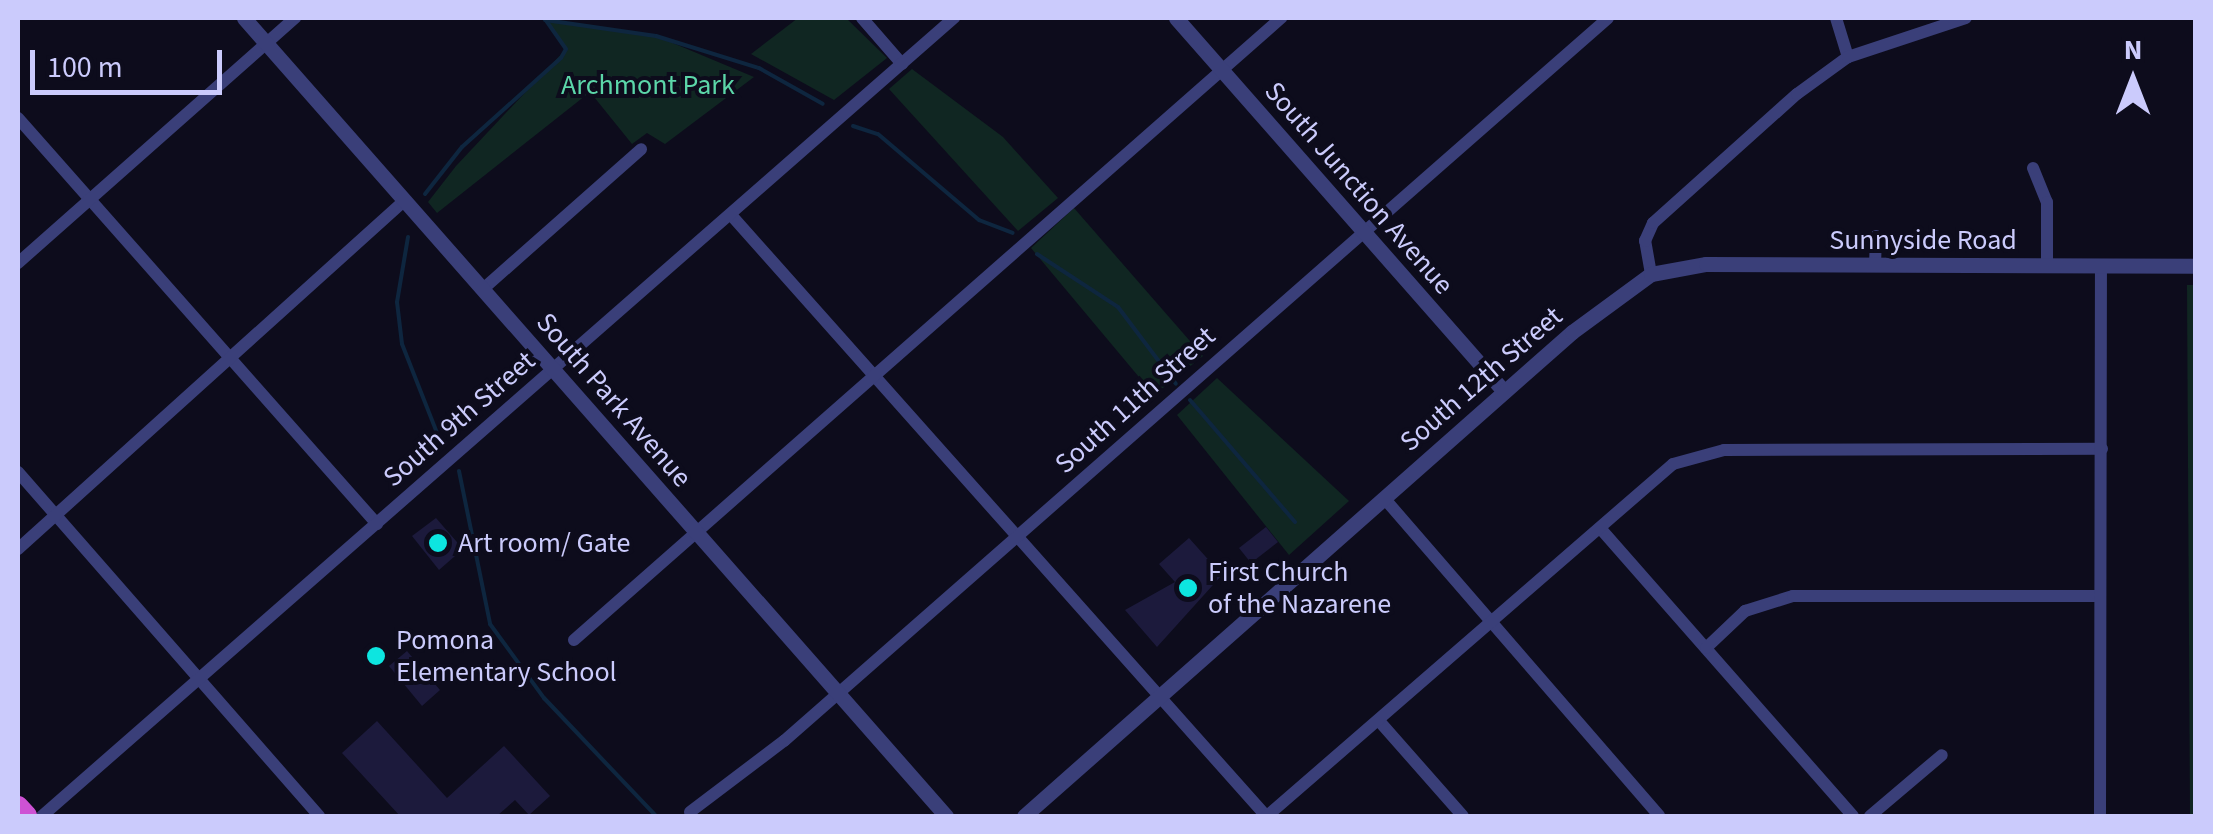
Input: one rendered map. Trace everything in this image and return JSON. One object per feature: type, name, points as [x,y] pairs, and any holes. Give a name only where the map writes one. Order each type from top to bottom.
[{"type":"highway","points":[[18,807],[26,816]]},
{"type":"street","name":"South Park Avenue","points":[[244,18],[946,816]]},
{"type":"street","points":[[18,263],[295,18]]},
{"type":"street","points":[[862,18],[902,64]]},
{"type":"street","name":"South 9th Street","points":[[42,816],[954,18]]},
{"type":"street","name":"South Junction Avenue","points":[[1176,18],[1504,391]]},
{"type":"street","points":[[574,640],[1281,18]]},
{"type":"street","name":"South 11th Street","points":[[690,812],[1014,540],[1608,18]]},
{"type":"street","points":[[1836,18],[1848,58]]},
{"type":"street","points":[[1651,274],[1645,241],[1653,223],[1848,58],[1966,18]]},
{"type":"street","points":[[18,118],[377,524]]},
{"type":"street","points":[[484,289],[641,149]]},
{"type":"street","points":[[2033,168],[2047,202],[2047,266]]},
{"type":"street","points":[[18,549],[233,361],[404,200]]},
{"type":"street","points":[[732,216],[1014,540],[1266,816],[1380,722],[1673,464],[1710,452],[2102,448]]},
{"type":"street","points":[[1876,236],[1876,265]]},
{"type":"street","name":"Sunnyside Road","points":[[1651,274],[1706,264],[2196,266]]},
{"type":"street","points":[[2100,816],[2102,266]]},
{"type":"street","name":"South 12th Street","points":[[1024,816],[1504,391],[1651,274]]},
{"type":"street","points":[[18,472],[319,816]]},
{"type":"street","points":[[1384,498],[1659,816]]},
{"type":"street","points":[[1600,528],[1852,816]]},
{"type":"street","points":[[1706,648],[1744,611],[1793,596],[2100,596]]},
{"type":"street","points":[[1380,722],[1463,816]]},
{"type":"street","points":[[1870,816],[1942,755]]},
{"type":"green space","points":[[798,18],[846,18],[887,58],[834,100],[751,54]]},
{"type":"green space","name":"Archmont Park","points":[[545,20],[656,36],[754,77],[665,144],[647,133],[632,144],[590,92],[437,213],[428,202],[456,166],[566,49]]},
{"type":"green space","points":[[912,69],[1003,137],[1058,198],[1018,231],[889,89]]},
{"type":"green space","points":[[1074,208],[1203,356],[1154,395],[1031,248]]},
{"type":"green space","points":[[2187,285],[2196,285],[2195,816],[2190,816]]},
{"type":"green space","points":[[1217,378],[1349,501],[1289,555],[1177,415]]},
{"type":"building","name":"Art room/ Gate","points":[[436,518],[463,549],[439,570],[412,536]]},
{"type":"building","points":[[1266,527],[1278,542],[1251,563],[1239,548]]},
{"type":"building","name":"First Church of the Nazarene","points":[[1189,538],[1222,575],[1157,647],[1125,610],[1175,582],[1159,564]]},
{"type":"building","points":[[407,651],[440,690],[422,706],[389,666]]},
{"type":"building","name":"Pomona Elementary School","points":[[377,721],[447,798],[504,746],[550,796],[529,815],[515,800],[497,816],[400,816],[342,753]]},
{"type":"waterway","points":[[425,194],[462,147],[561,58],[566,49],[544,18]]},
{"type":"waterway","points":[[545,20],[656,36],[759,68],[823,104]]},
{"type":"waterway","points":[[853,126],[878,134],[979,220],[1013,233]]},
{"type":"waterway","points":[[408,237],[397,302],[402,344],[441,443]]},
{"type":"waterway","points":[[1037,254],[1118,307],[1176,384]]},
{"type":"waterway","points":[[1190,400],[1295,522]]},
{"type":"waterway","points":[[459,471],[490,624],[544,698],[656,816]]},
{"type":"place","name":"Art room/ Gate","points":[[438,543]]},
{"type":"place","name":"First Church of the Nazarene","points":[[1188,588]]},
{"type":"place","name":"Pomona Elementary School","points":[[376,656]]}]
